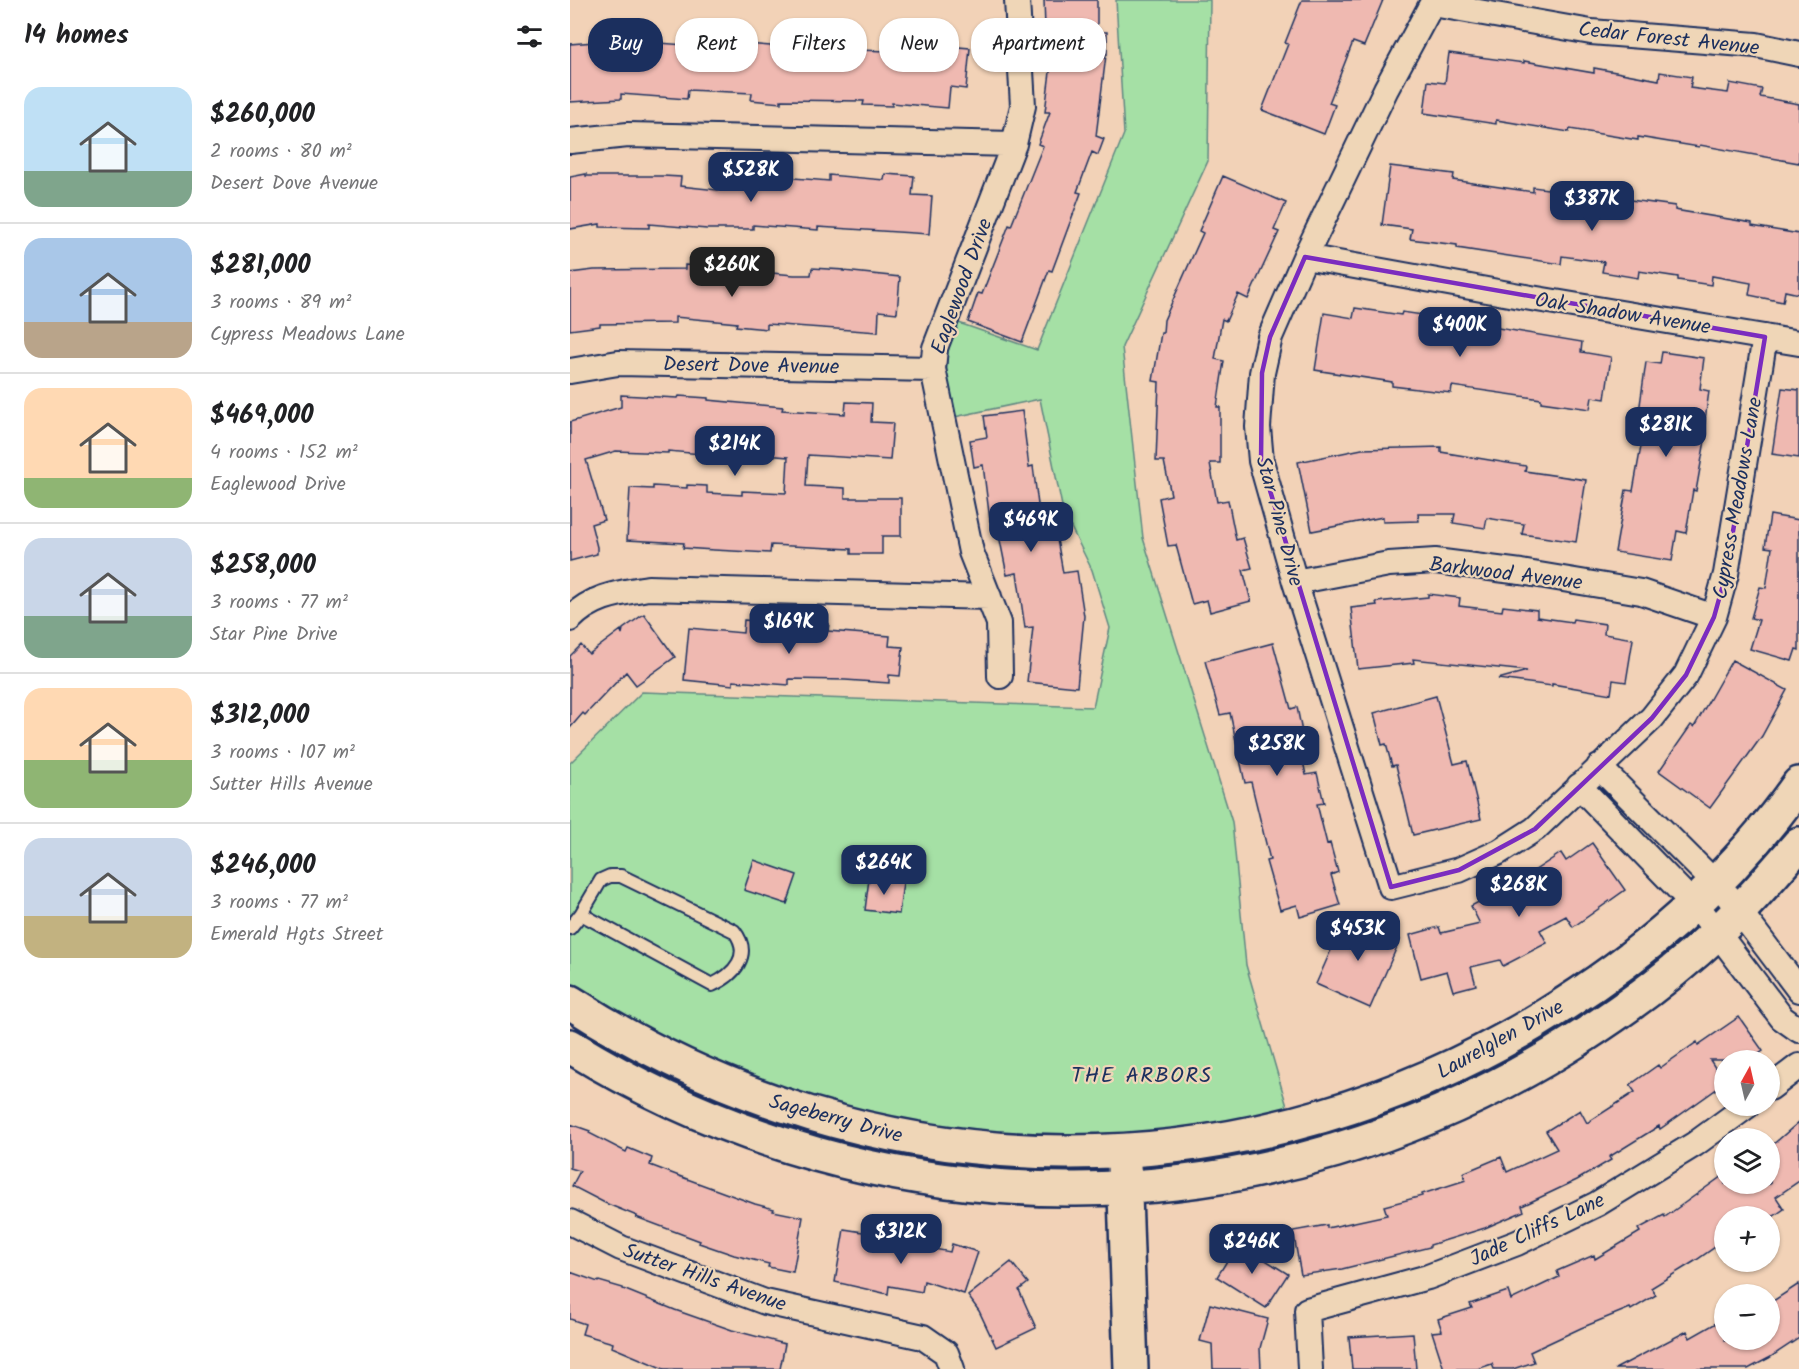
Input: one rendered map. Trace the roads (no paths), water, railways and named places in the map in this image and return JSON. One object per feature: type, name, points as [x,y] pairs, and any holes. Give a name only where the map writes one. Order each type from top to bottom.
[{"type":"street","name":"Eaglewood Drive","points":[[1000,676],[999,623],[971,552],[933,369],[935,348],[1014,144],[1023,106],[1017,0]]},
{"type":"street","name":"Cedar Forest Avenue","points":[[1434,2],[1592,32],[1756,45],[1799,54]]},
{"type":"street","name":"Star Pine Drive","points":[[1391,887],[1295,582],[1261,461],[1258,427],[1262,373],[1270,337],[1305,257],[1386,89],[1434,2]]},
{"type":"street","points":[[570,141],[628,135],[1014,144]]},
{"type":"street","name":"Oak Shadow Avenue","points":[[1305,257],[1799,343]]},
{"type":"street","name":"Cypress Meadows Lane","points":[[1391,887],[1459,870],[1499,852],[1535,829],[1652,718],[1686,675],[1714,617],[1726,574],[1765,337]]},
{"type":"street","name":"Desert Dove Avenue","points":[[570,370],[618,363],[933,369]]},
{"type":"street","name":"Barkwood Avenue","points":[[1295,582],[1389,564],[1435,561],[1521,572],[1641,592],[1714,617]]},
{"type":"street","points":[[570,619],[604,596],[648,588],[990,597]]},
{"type":"street","points":[[1599,767],[1716,907],[1782,1018],[1799,1030]]},
{"type":"street","name":"Laurelglen Drive","points":[[1125,1187],[1195,1181],[1294,1162],[1348,1147],[1401,1129],[1449,1109],[1500,1085],[1551,1056],[1666,977],[1716,907],[1768,825],[1799,784]]},
{"type":"street","points":[[1580,786],[1716,907],[1799,990]]},
{"type":"street","name":"Laurelglen Drive","points":[[1124,1151],[1198,1143],[1296,1124],[1360,1105],[1447,1070],[1506,1040],[1582,993],[1631,958],[1716,907],[1799,843]]},
{"type":"street","name":"Sageberry Drive","points":[[570,1002],[607,1026],[682,1066],[735,1088],[818,1117],[926,1141],[981,1148],[1033,1152],[1124,1151]]},
{"type":"street","name":"Sageberry Drive","points":[[570,1046],[627,1079],[692,1110],[747,1132],[809,1152],[874,1168],[933,1179],[1038,1188],[1125,1187]]},
{"type":"street","points":[[1780,1080],[1799,1066]]},
{"type":"street","name":"Jade Cliffs Lane","points":[[1310,1369],[1307,1310],[1428,1277],[1517,1243],[1597,1204],[1695,1144],[1733,1116]]},
{"type":"street","points":[[1124,1151],[1131,1369]]},
{"type":"street","name":"Sutter Hills Avenue","points":[[570,1222],[621,1248],[765,1302],[922,1337],[949,1361]]},
{"type":"lane","points":[[570,928],[601,880],[610,876],[621,876],[734,931],[741,945],[739,963],[735,971],[724,980],[712,985],[581,914]]},
{"type":"district","name":"THE ARBORS","points":[[1142,1074]]}]
